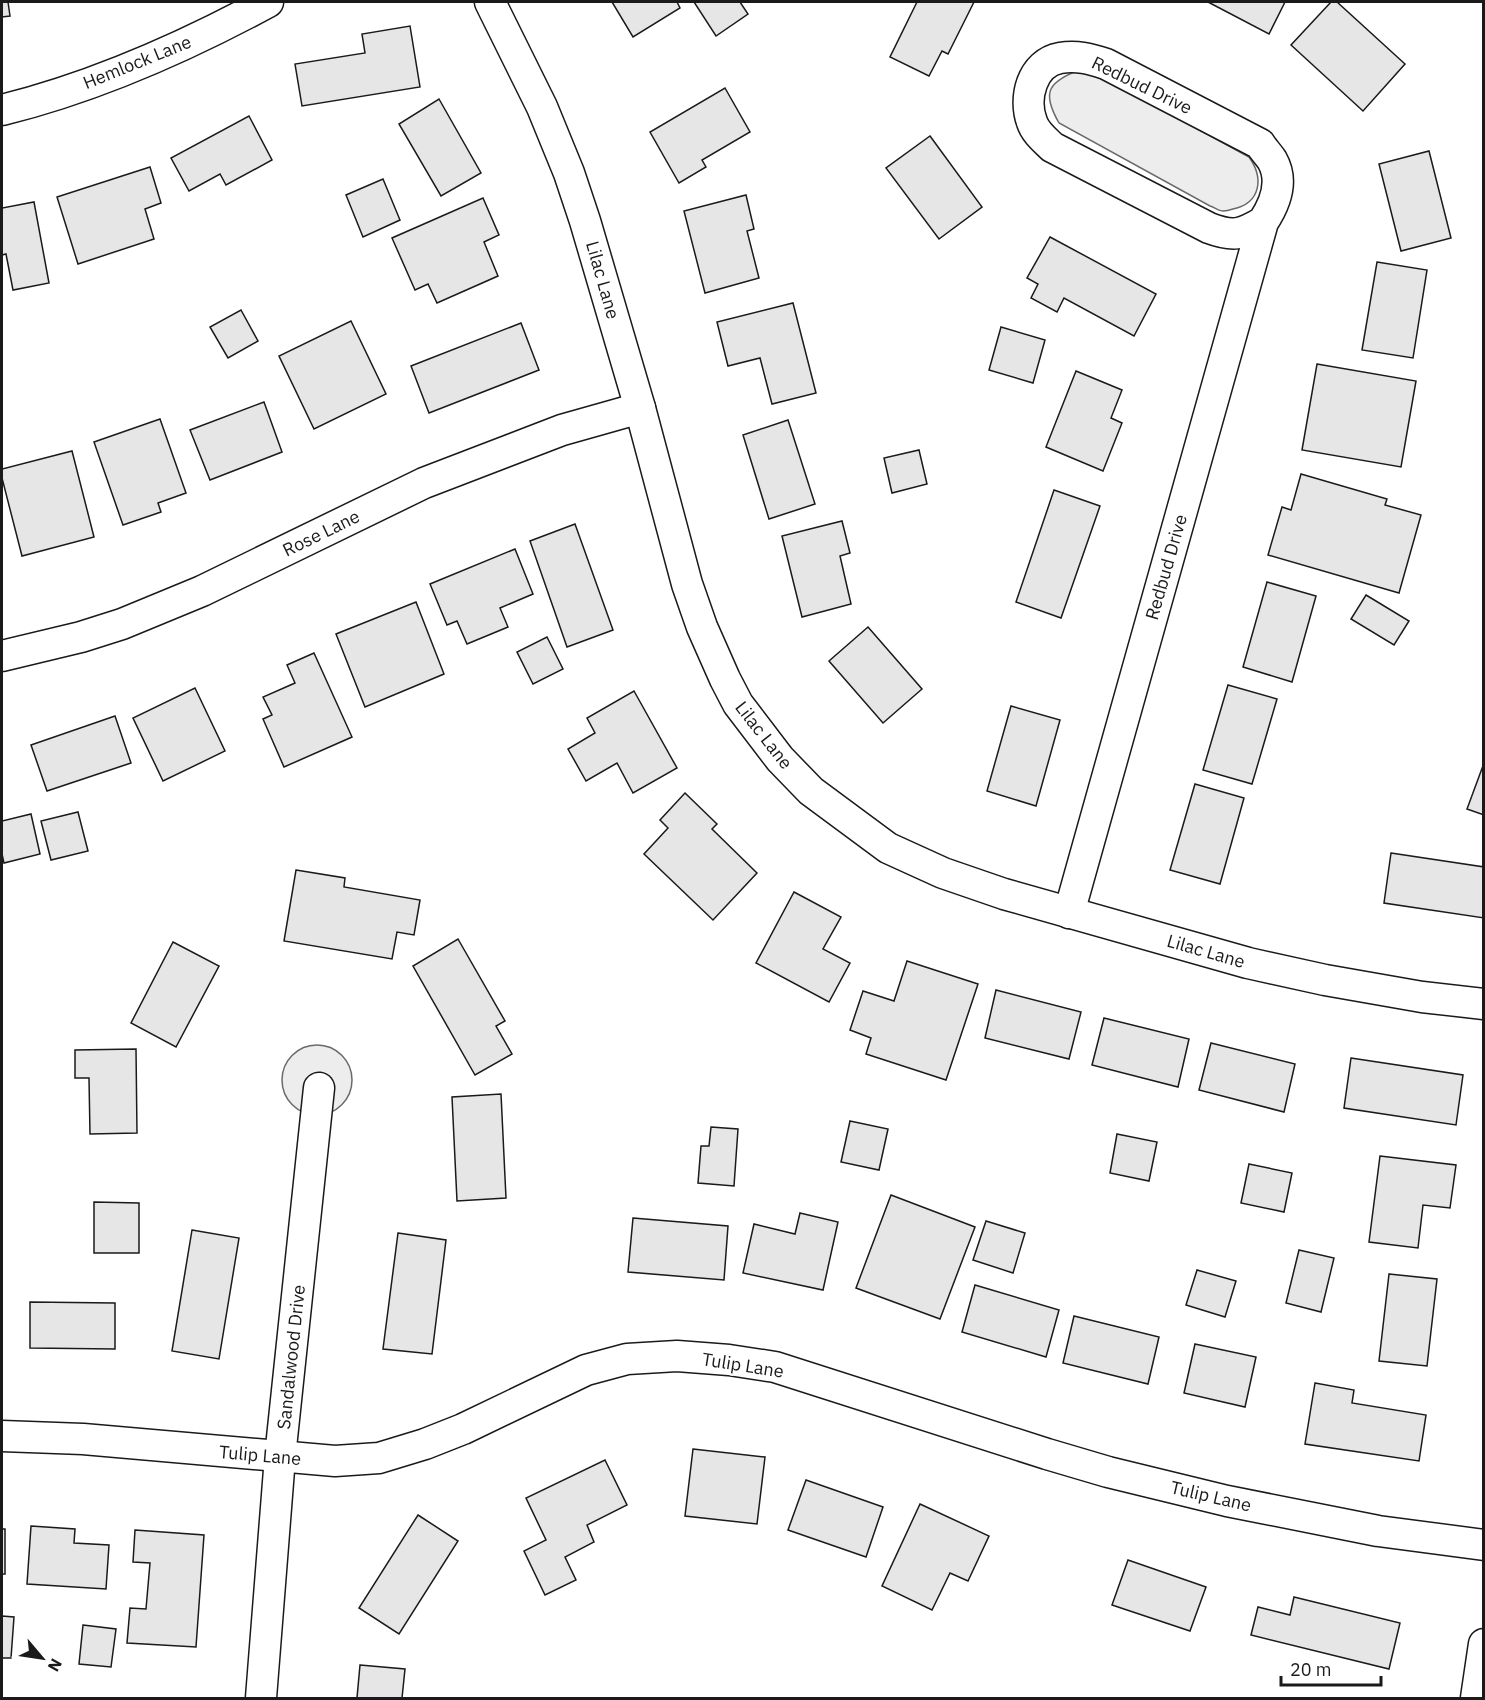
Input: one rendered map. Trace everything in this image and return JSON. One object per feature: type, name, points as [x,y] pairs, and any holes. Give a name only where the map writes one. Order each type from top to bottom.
[{"type":"street","name":"Hemlock Lane","points":[[2,110],[102,80],[166,53],[268,2]]},
{"type":"street","name":"Lilac Lane","points":[[490,2],[542,107],[585,220],[640,408],[687,584],[702,627],[724,679],[738,704],[780,759],[811,791],[888,848],[943,873],[1004,894],[1248,963],[1325,980],[1422,997],[1484,1004]]},
{"type":"street","name":"Redbud Drive","points":[[1069,913],[1263,222],[1272,208],[1278,176],[1272,160],[1260,144],[1106,64],[1088,58],[1058,58],[1045,64],[1034,76],[1029,91],[1028,107],[1032,124],[1040,136],[1052,147],[1224,234],[1238,234],[1263,222]]},
{"type":"street","name":"Rose Lane","points":[[2,656],[81,637],[122,624],[202,591],[424,483],[562,429],[640,408]]},
{"type":"street","name":"Sandalwood Drive","points":[[261,1698],[280,1457],[319,1088]]},
{"type":"street","name":"Tulip Lane","points":[[2,1436],[83,1439],[335,1461],[379,1458],[463,1429],[586,1370],[627,1359],[677,1356],[729,1360],[775,1367],[1047,1454],[1108,1472],[1227,1501],[1378,1531],[1484,1545]]},
{"type":"street","points":[[1476,1698],[1484,1644]]},
{"type":"shaded area","points":[[1081,69],[1092,71],[1249,157],[1257,173],[1257,189],[1254,195],[1242,206],[1227,211],[1220,210],[1059,123],[1050,102],[1051,88],[1062,78]]},
{"type":"shaded area","points":[[317,1045],[330,1048],[342,1055],[349,1067],[352,1080],[349,1093],[342,1105],[330,1112],[317,1115],[304,1112],[292,1105],[285,1093],[282,1080],[285,1067],[292,1055],[304,1048]]},
{"type":"building","points":[[2,2],[8,2],[10,16],[2,17]]},
{"type":"building","points":[[612,2],[677,2],[680,8],[633,37]]},
{"type":"building","points":[[694,2],[740,2],[748,14],[716,36]]},
{"type":"building","points":[[917,2],[974,2],[948,54],[942,51],[929,76],[890,57]]},
{"type":"building","points":[[1208,2],[1285,2],[1269,34]]},
{"type":"building","points":[[1331,2],[1337,2],[1405,64],[1363,111],[1291,45]]},
{"type":"building","points":[[410,26],[420,87],[302,106],[295,64],[365,53],[362,34]]},
{"type":"building","points":[[725,88],[750,132],[702,160],[706,167],[679,183],[650,132]]},
{"type":"building","points":[[439,99],[481,173],[441,196],[399,124]]},
{"type":"building","points":[[249,116],[272,160],[226,185],[220,174],[189,191],[171,158]]},
{"type":"building","points":[[930,136],[982,207],[939,239],[886,168]]},
{"type":"building","points":[[1429,151],[1451,238],[1401,251],[1379,164]]},
{"type":"building","points":[[150,167],[161,203],[145,209],[154,239],[78,264],[57,197]]},
{"type":"building","points":[[383,179],[400,220],[363,237],[346,195]]},
{"type":"building","points":[[746,195],[754,229],[747,231],[759,278],[705,293],[684,211]]},
{"type":"building","points":[[483,198],[499,235],[484,242],[498,276],[437,303],[428,284],[415,290],[392,238]]},
{"type":"building","points":[[34,202],[49,283],[13,290],[6,254],[2,255],[2,208]]},
{"type":"building","points":[[1050,237],[1156,294],[1134,336],[1064,298],[1057,312],[1031,298],[1038,284],[1027,278]]},
{"type":"building","points":[[1377,262],[1427,270],[1413,358],[1362,350]]},
{"type":"building","points":[[793,303],[816,393],[772,404],[760,358],[728,366],[717,322]]},
{"type":"building","points":[[241,310],[258,341],[228,358],[210,327]]},
{"type":"building","points":[[351,321],[386,394],[314,429],[279,356]]},
{"type":"building","points":[[521,323],[539,370],[429,413],[411,366]]},
{"type":"building","points":[[1001,327],[1045,340],[1033,383],[989,370]]},
{"type":"building","points":[[1317,364],[1416,381],[1401,467],[1302,450]]},
{"type":"building","points":[[1076,371],[1122,390],[1111,418],[1122,423],[1103,471],[1046,447]]},
{"type":"building","points":[[264,402],[282,452],[210,480],[190,430]]},
{"type":"building","points":[[160,419],[186,493],[158,503],[161,512],[123,525],[94,442]]},
{"type":"building","points":[[788,420],[815,504],[769,519],[743,435]]},
{"type":"building","points":[[919,450],[927,484],[892,493],[884,458]]},
{"type":"building","points":[[72,451],[94,537],[22,556],[2,478],[2,469]]},
{"type":"building","points":[[1301,474],[1387,499],[1385,505],[1421,515],[1399,593],[1268,555],[1282,507],[1291,510]]},
{"type":"building","points":[[1054,490],[1100,506],[1061,618],[1016,602]]},
{"type":"building","points":[[842,521],[850,553],[840,556],[851,604],[802,617],[782,536]]},
{"type":"building","points":[[575,524],[613,630],[567,647],[530,541]]},
{"type":"building","points":[[515,549],[533,594],[500,608],[508,627],[467,644],[457,621],[447,625],[430,584]]},
{"type":"building","points":[[1267,582],[1316,596],[1292,682],[1243,667]]},
{"type":"building","points":[[1366,595],[1409,621],[1394,645],[1351,619]]},
{"type":"building","points":[[416,602],[444,674],[365,707],[336,634]]},
{"type":"building","points":[[868,627],[922,689],[883,723],[829,661]]},
{"type":"building","points":[[547,637],[563,669],[533,684],[517,652]]},
{"type":"building","points":[[314,653],[352,737],[284,767],[263,719],[272,715],[263,697],[295,683],[287,665]]},
{"type":"building","points":[[1228,685],[1277,699],[1252,784],[1203,770]]},
{"type":"building","points":[[195,688],[225,751],[163,781],[133,718]]},
{"type":"building","points":[[634,691],[677,768],[633,793],[617,763],[586,781],[568,749],[595,733],[587,718]]},
{"type":"building","points":[[1011,706],[1060,720],[1036,806],[987,791]]},
{"type":"building","points":[[115,716],[131,763],[47,791],[31,745]]},
{"type":"building","points":[[1484,763],[1484,815],[1467,809]]},
{"type":"building","points":[[1195,784],[1244,798],[1220,884],[1170,870]]},
{"type":"building","points":[[685,793],[717,824],[712,829],[757,873],[713,920],[644,854],[668,828],[660,820]]},
{"type":"building","points":[[78,812],[88,851],[51,860],[41,821]]},
{"type":"building","points":[[31,814],[40,854],[4,863],[2,821]]},
{"type":"building","points":[[1391,853],[1484,867],[1484,918],[1384,903]]},
{"type":"building","points":[[296,870],[345,878],[344,887],[420,900],[414,935],[397,932],[392,959],[284,941]]},
{"type":"building","points":[[794,892],[841,917],[823,949],[850,963],[829,1002],[756,963]]},
{"type":"building","points":[[458,939],[505,1021],[496,1026],[512,1054],[475,1075],[413,966]]},
{"type":"building","points":[[173,942],[219,966],[176,1047],[131,1023]]},
{"type":"building","points":[[907,961],[978,984],[946,1080],[866,1054],[871,1038],[850,1030],[863,991],[894,1001]]},
{"type":"building","points":[[996,990],[1081,1012],[1069,1059],[985,1038]]},
{"type":"building","points":[[1104,1018],[1189,1039],[1178,1087],[1092,1065]]},
{"type":"building","points":[[1211,1043],[1295,1064],[1284,1112],[1199,1090]]},
{"type":"building","points":[[136,1049],[137,1133],[90,1134],[89,1078],[75,1078],[75,1050]]},
{"type":"building","points":[[1351,1058],[1463,1075],[1456,1125],[1344,1108]]},
{"type":"building","points":[[501,1094],[506,1198],[457,1201],[452,1097]]},
{"type":"building","points":[[850,1121],[888,1129],[879,1170],[841,1162]]},
{"type":"building","points":[[711,1127],[738,1129],[734,1186],[698,1183],[701,1146],[709,1146]]},
{"type":"building","points":[[1117,1134],[1157,1142],[1149,1181],[1110,1173]]},
{"type":"building","points":[[1380,1156],[1456,1165],[1450,1208],[1423,1205],[1418,1248],[1369,1242]]},
{"type":"building","points":[[1249,1164],[1292,1173],[1284,1212],[1241,1203]]},
{"type":"building","points":[[891,1195],[975,1227],[940,1319],[856,1288]]},
{"type":"building","points":[[94,1202],[139,1203],[139,1253],[94,1253]]},
{"type":"building","points":[[800,1213],[838,1222],[823,1290],[743,1273],[754,1224],[795,1234]]},
{"type":"building","points":[[633,1218],[728,1226],[724,1280],[628,1272]]},
{"type":"building","points":[[986,1221],[1025,1233],[1013,1273],[973,1260]]},
{"type":"building","points":[[192,1230],[239,1238],[219,1359],[172,1351]]},
{"type":"building","points":[[398,1233],[446,1240],[432,1354],[383,1349]]},
{"type":"building","points":[[1299,1250],[1334,1258],[1321,1312],[1286,1303]]},
{"type":"building","points":[[1197,1270],[1236,1281],[1225,1317],[1186,1305]]},
{"type":"building","points":[[1389,1274],[1437,1279],[1427,1366],[1379,1361]]},
{"type":"building","points":[[975,1285],[1059,1310],[1046,1357],[962,1332]]},
{"type":"building","points":[[30,1302],[115,1303],[115,1349],[30,1348]]},
{"type":"building","points":[[1074,1316],[1159,1337],[1148,1384],[1063,1363]]},
{"type":"building","points":[[1195,1344],[1256,1357],[1245,1407],[1184,1393]]},
{"type":"building","points":[[1315,1383],[1354,1390],[1352,1403],[1426,1415],[1419,1461],[1305,1444]]},
{"type":"building","points":[[693,1449],[765,1457],[757,1524],[685,1516]]},
{"type":"building","points":[[605,1460],[627,1505],[587,1525],[594,1542],[565,1557],[576,1580],[545,1595],[524,1551],[546,1540],[526,1498]]},
{"type":"building","points":[[806,1480],[883,1507],[866,1557],[788,1530]]},
{"type":"building","points":[[920,1504],[989,1536],[968,1581],[950,1573],[932,1610],[882,1586]]},
{"type":"building","points":[[418,1515],[458,1541],[399,1634],[359,1608]]},
{"type":"building","points":[[31,1526],[75,1529],[74,1543],[109,1545],[106,1589],[27,1584]]},
{"type":"building","points":[[2,1529],[5,1529],[5,1574],[2,1574]]},
{"type":"building","points":[[135,1530],[204,1535],[196,1647],[127,1643],[130,1608],[146,1609],[150,1563],[133,1562]]},
{"type":"building","points":[[1128,1560],[1206,1587],[1190,1631],[1112,1605]]},
{"type":"building","points":[[1294,1597],[1400,1623],[1389,1669],[1251,1635],[1258,1607],[1290,1615]]},
{"type":"building","points":[[2,1616],[14,1617],[11,1658],[2,1658]]},
{"type":"building","points":[[83,1625],[116,1629],[111,1667],[79,1664]]},
{"type":"building","points":[[360,1665],[405,1669],[402,1698],[357,1698]]}]
